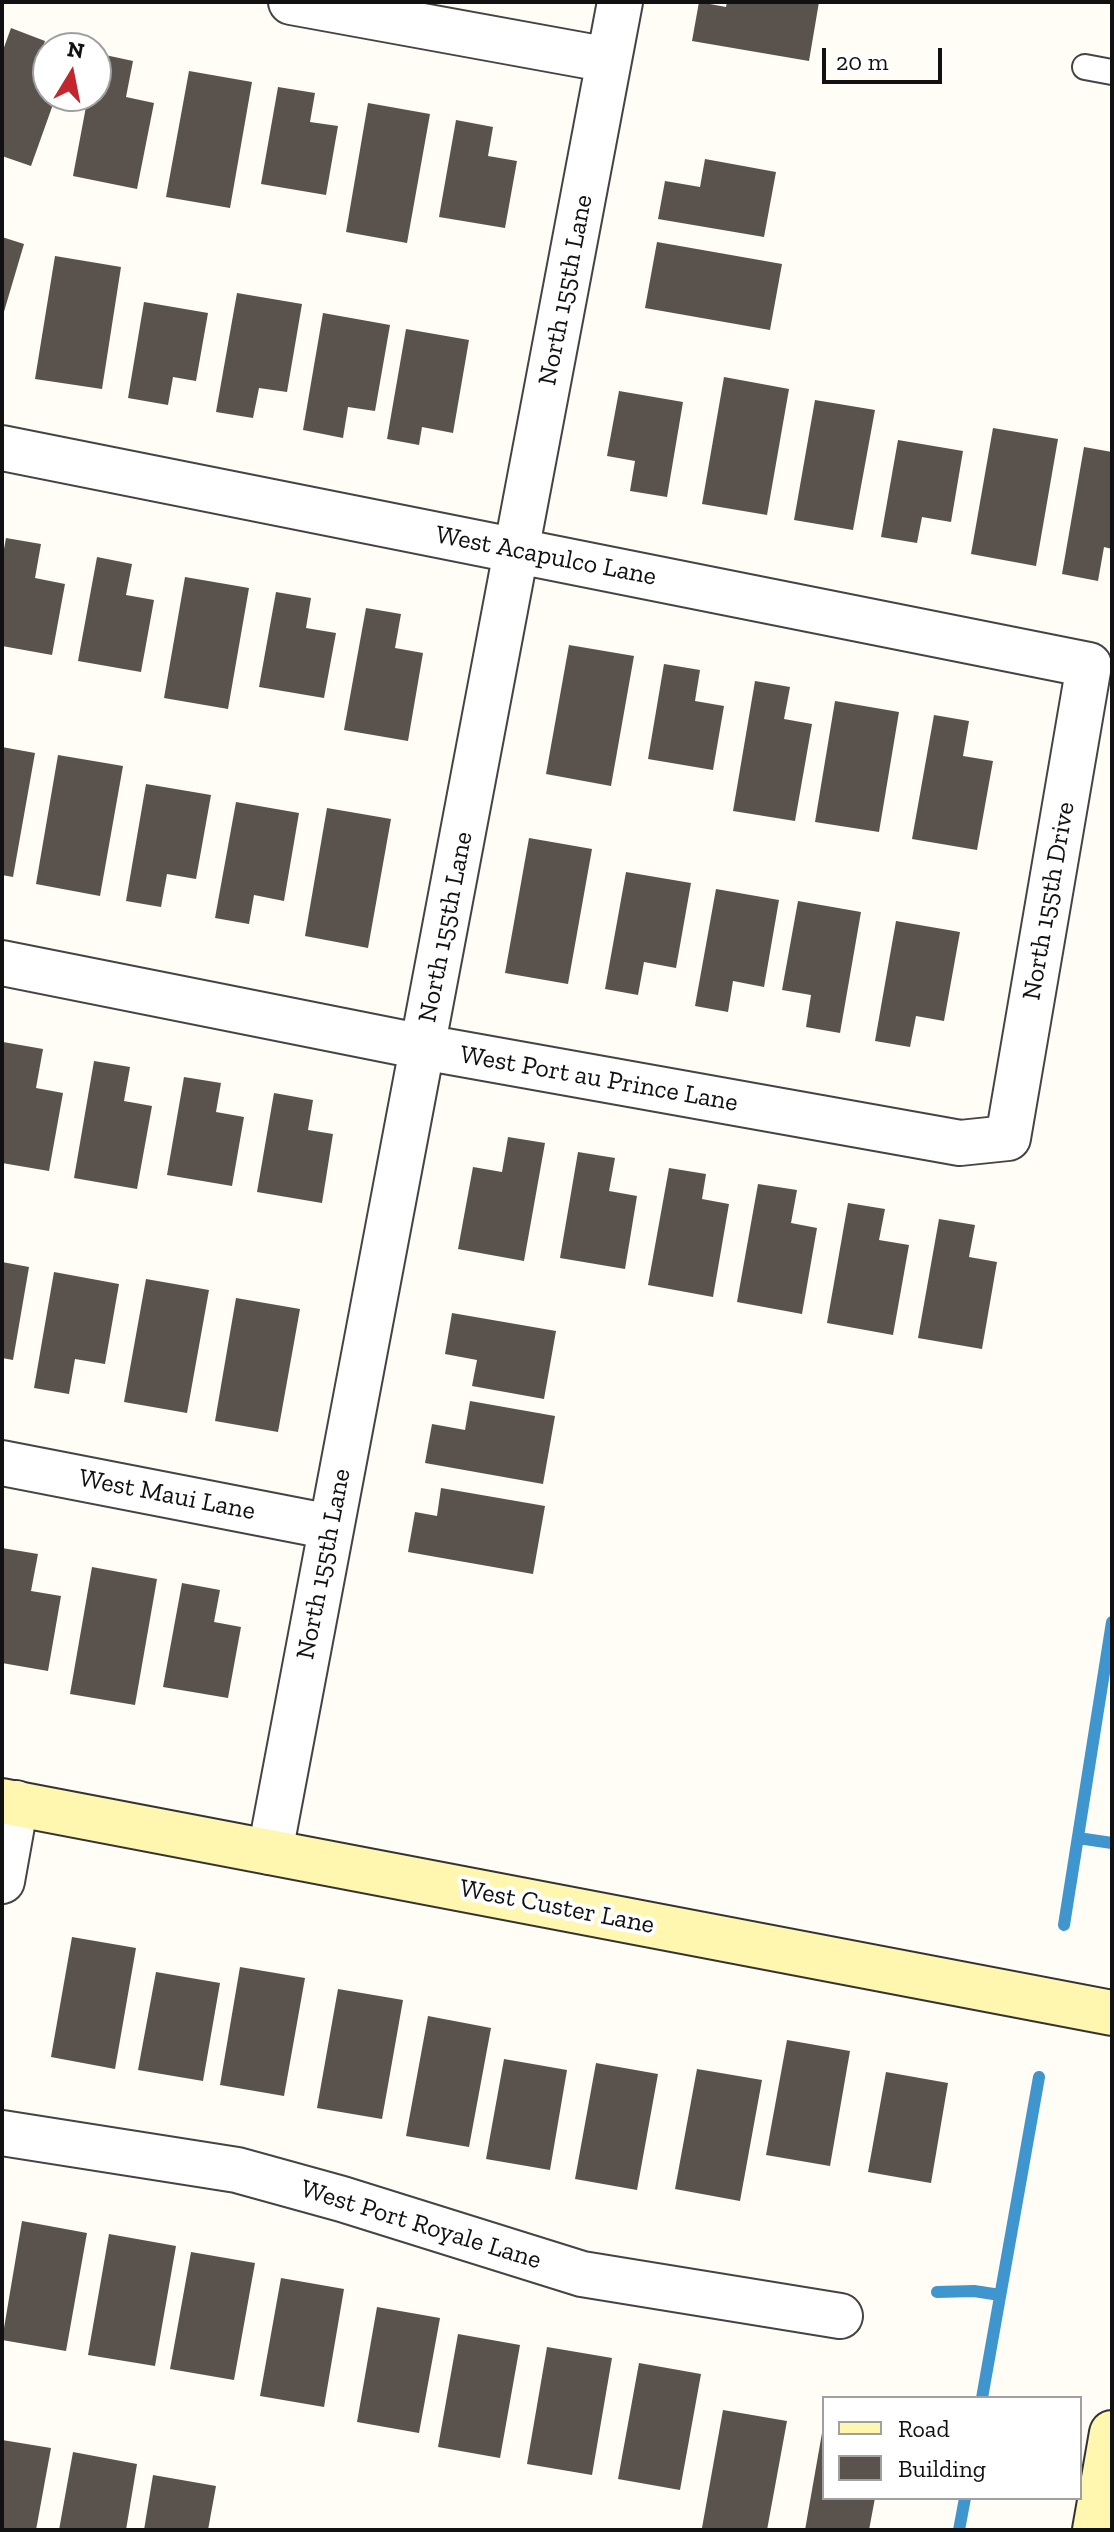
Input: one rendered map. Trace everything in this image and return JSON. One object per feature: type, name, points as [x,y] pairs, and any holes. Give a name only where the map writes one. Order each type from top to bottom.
[{"type":"street","points":[[291,2],[609,60]]},
{"type":"street","name":"North 155th Lane","points":[[270,1852],[620,2]]},
{"type":"street","name":"West Acapulco Lane","points":[[2,448],[1089,665]]},
{"type":"street","name":"North 155th Drive","points":[[1008,1138],[1089,665]]},
{"type":"street","name":"West Port au Prince Lane","points":[[2,963],[423,1047],[960,1143],[1008,1138]]},
{"type":"street","name":"West Maui Lane","points":[[2,1463],[331,1527]]},
{"type":"street","points":[[2,1881],[9,1802]]},
{"type":"street","name":"West Custer Lane","points":[[9,1802],[1112,2013]]},
{"type":"street","name":"West Port Royale Lane","points":[[2,2133],[237,2170],[582,2274],[840,2316]]},
{"type":"street","points":[[1095,2530],[1112,2433]]},
{"type":"lane","points":[[1085,67],[1112,72]]},
{"type":"building","points":[[699,2],[726,7],[727,2],[819,2],[809,61],[692,41]]},
{"type":"building","points":[[11,28],[32,36],[32,112],[50,112],[31,166],[2,156],[2,53]]},
{"type":"building","points":[[112,56],[133,61],[126,97],[154,103],[137,189],[73,176],[85,112],[112,112]]},
{"type":"building","points":[[189,71],[252,82],[230,208],[166,197]]},
{"type":"building","points":[[278,87],[315,93],[310,122],[338,126],[326,195],[261,184]]},
{"type":"building","points":[[368,103],[430,114],[407,243],[346,232]]},
{"type":"building","points":[[456,120],[493,127],[488,156],[517,161],[505,228],[439,217]]},
{"type":"building","points":[[705,159],[776,172],[764,237],[658,219],[665,181],[700,187]]},
{"type":"building","points":[[2,237],[24,244],[3,315],[2,315]]},
{"type":"building","points":[[657,242],[782,264],[770,330],[645,308]]},
{"type":"building","points":[[55,256],[121,267],[102,389],[35,379]]},
{"type":"building","points":[[237,293],[302,304],[287,392],[259,388],[253,418],[216,412]]},
{"type":"building","points":[[144,302],[208,313],[196,381],[173,377],[168,405],[128,398]]},
{"type":"building","points":[[323,313],[390,325],[375,411],[348,407],[343,438],[303,430]]},
{"type":"building","points":[[406,329],[469,340],[453,433],[422,427],[419,445],[387,439]]},
{"type":"building","points":[[724,377],[789,389],[767,515],[702,504]]},
{"type":"building","points":[[619,391],[683,402],[667,497],[630,491],[635,461],[607,456]]},
{"type":"building","points":[[815,400],[875,410],[853,530],[794,520]]},
{"type":"building","points":[[993,428],[1058,439],[1036,566],[971,554]]},
{"type":"building","points":[[898,440],[963,451],[951,522],[922,517],[917,543],[881,537]]},
{"type":"building","points":[[1084,447],[1112,452],[1112,549],[1104,547],[1098,581],[1062,574]]},
{"type":"building","points":[[6,538],[41,544],[35,578],[65,584],[52,655],[2,646],[2,560]]},
{"type":"building","points":[[97,557],[132,564],[126,595],[154,600],[141,672],[78,661]]},
{"type":"building","points":[[185,577],[249,588],[228,709],[164,698]]},
{"type":"building","points":[[276,592],[311,598],[306,628],[336,633],[324,698],[259,687]]},
{"type":"building","points":[[366,608],[401,614],[395,648],[423,653],[408,741],[344,730]]},
{"type":"building","points":[[569,645],[634,656],[611,786],[546,774]]},
{"type":"building","points":[[664,664],[700,670],[695,701],[724,706],[713,770],[648,759]]},
{"type":"building","points":[[755,681],[790,687],[784,719],[812,724],[795,821],[733,811]]},
{"type":"building","points":[[835,701],[899,712],[879,832],[815,822]]},
{"type":"building","points":[[934,715],[969,721],[963,756],[993,761],[977,850],[912,839]]},
{"type":"building","points":[[2,747],[35,753],[13,877],[2,875]]},
{"type":"building","points":[[58,755],[123,766],[100,896],[36,884]]},
{"type":"building","points":[[146,784],[211,795],[196,879],[167,874],[161,907],[126,901]]},
{"type":"building","points":[[236,802],[299,813],[284,901],[254,895],[249,924],[215,918]]},
{"type":"building","points":[[327,808],[391,819],[368,948],[305,936]]},
{"type":"building","points":[[529,838],[592,849],[568,984],[505,973]]},
{"type":"building","points":[[626,872],[691,883],[676,968],[644,962],[638,995],[605,989]]},
{"type":"building","points":[[716,889],[779,900],[764,987],[733,981],[728,1012],[695,1006]]},
{"type":"building","points":[[798,901],[861,912],[840,1033],[806,1027],[811,995],[782,990]]},
{"type":"building","points":[[896,921],[960,932],[944,1021],[916,1016],[910,1047],[875,1041]]},
{"type":"building","points":[[3,1042],[43,1049],[36,1088],[63,1093],[49,1171],[2,1163]]},
{"type":"building","points":[[94,1061],[130,1067],[124,1101],[152,1106],[137,1189],[74,1178]]},
{"type":"building","points":[[184,1077],[221,1083],[216,1112],[244,1117],[232,1186],[167,1175]]},
{"type":"building","points":[[274,1093],[313,1100],[308,1130],[333,1134],[322,1203],[257,1192]]},
{"type":"building","points":[[508,1137],[545,1143],[524,1261],[458,1249],[473,1167],[502,1172]]},
{"type":"building","points":[[578,1152],[615,1158],[609,1191],[637,1196],[625,1269],[560,1258]]},
{"type":"building","points":[[669,1168],[706,1174],[702,1199],[729,1204],[713,1297],[648,1285]]},
{"type":"building","points":[[758,1184],[797,1190],[791,1223],[817,1228],[802,1314],[737,1302]]},
{"type":"building","points":[[848,1203],[885,1209],[879,1240],[909,1245],[893,1335],[827,1323]]},
{"type":"building","points":[[939,1219],[975,1225],[969,1257],[997,1262],[982,1349],[918,1338]]},
{"type":"building","points":[[2,1262],[29,1267],[13,1360],[2,1358]]},
{"type":"building","points":[[54,1272],[119,1284],[105,1364],[75,1359],[69,1394],[34,1388]]},
{"type":"building","points":[[146,1279],[209,1290],[187,1413],[124,1402]]},
{"type":"building","points":[[236,1298],[300,1309],[278,1432],[215,1421]]},
{"type":"building","points":[[452,1313],[556,1331],[544,1399],[472,1386],[477,1360],[445,1354]]},
{"type":"building","points":[[470,1401],[555,1416],[543,1484],[425,1463],[432,1424],[465,1430]]},
{"type":"building","points":[[441,1488],[545,1506],[533,1574],[408,1552],[415,1512],[437,1516]]},
{"type":"building","points":[[2,1548],[38,1554],[31,1591],[61,1596],[48,1671],[2,1663]]},
{"type":"building","points":[[92,1567],[157,1579],[135,1705],[70,1694]]},
{"type":"building","points":[[182,1583],[220,1590],[214,1622],[241,1627],[228,1698],[163,1687]]},
{"type":"building","points":[[72,1937],[136,1948],[115,2069],[51,2057]]},
{"type":"building","points":[[240,1967],[305,1978],[284,2096],[220,2085]]},
{"type":"building","points":[[156,1972],[220,1983],[203,2081],[138,2070]]},
{"type":"building","points":[[338,1989],[403,2000],[382,2119],[317,2108]]},
{"type":"building","points":[[428,2016],[491,2028],[469,2147],[406,2136]]},
{"type":"building","points":[[787,2040],[850,2051],[830,2166],[766,2155]]},
{"type":"building","points":[[504,2059],[567,2070],[550,2170],[486,2159]]},
{"type":"building","points":[[596,2063],[658,2074],[637,2190],[575,2179]]},
{"type":"building","points":[[697,2069],[762,2080],[740,2201],[675,2189]]},
{"type":"building","points":[[886,2072],[948,2083],[931,2183],[868,2172]]},
{"type":"building","points":[[22,2221],[87,2233],[66,2351],[2,2340]]},
{"type":"building","points":[[109,2234],[176,2246],[155,2366],[88,2355]]},
{"type":"building","points":[[191,2252],[255,2263],[234,2380],[170,2369]]},
{"type":"building","points":[[281,2278],[344,2289],[324,2407],[260,2396]]},
{"type":"building","points":[[377,2307],[440,2318],[419,2433],[357,2422]]},
{"type":"building","points":[[458,2334],[520,2345],[500,2458],[438,2447]]},
{"type":"building","points":[[547,2347],[612,2358],[592,2475],[527,2464]]},
{"type":"building","points":[[639,2363],[701,2374],[680,2490],[618,2479]]},
{"type":"building","points":[[723,2410],[787,2421],[767,2530],[702,2528]]},
{"type":"building","points":[[822,2433],[822,2500],[875,2500],[869,2530],[805,2530]]},
{"type":"building","points":[[2,2440],[51,2448],[36,2530],[2,2530]]},
{"type":"building","points":[[73,2452],[137,2464],[126,2530],[59,2530]]},
{"type":"building","points":[[153,2475],[216,2486],[208,2530],[144,2530]]},
{"type":"waterway","points":[[1064,1925],[1112,1622]]},
{"type":"waterway","points":[[1078,1838],[1112,1843]]},
{"type":"waterway","points":[[982,2396],[1039,2077]]},
{"type":"waterway","points":[[937,2292],[974,2291],[1000,2295]]},
{"type":"waterway","points":[[959,2530],[965,2500]]}]
